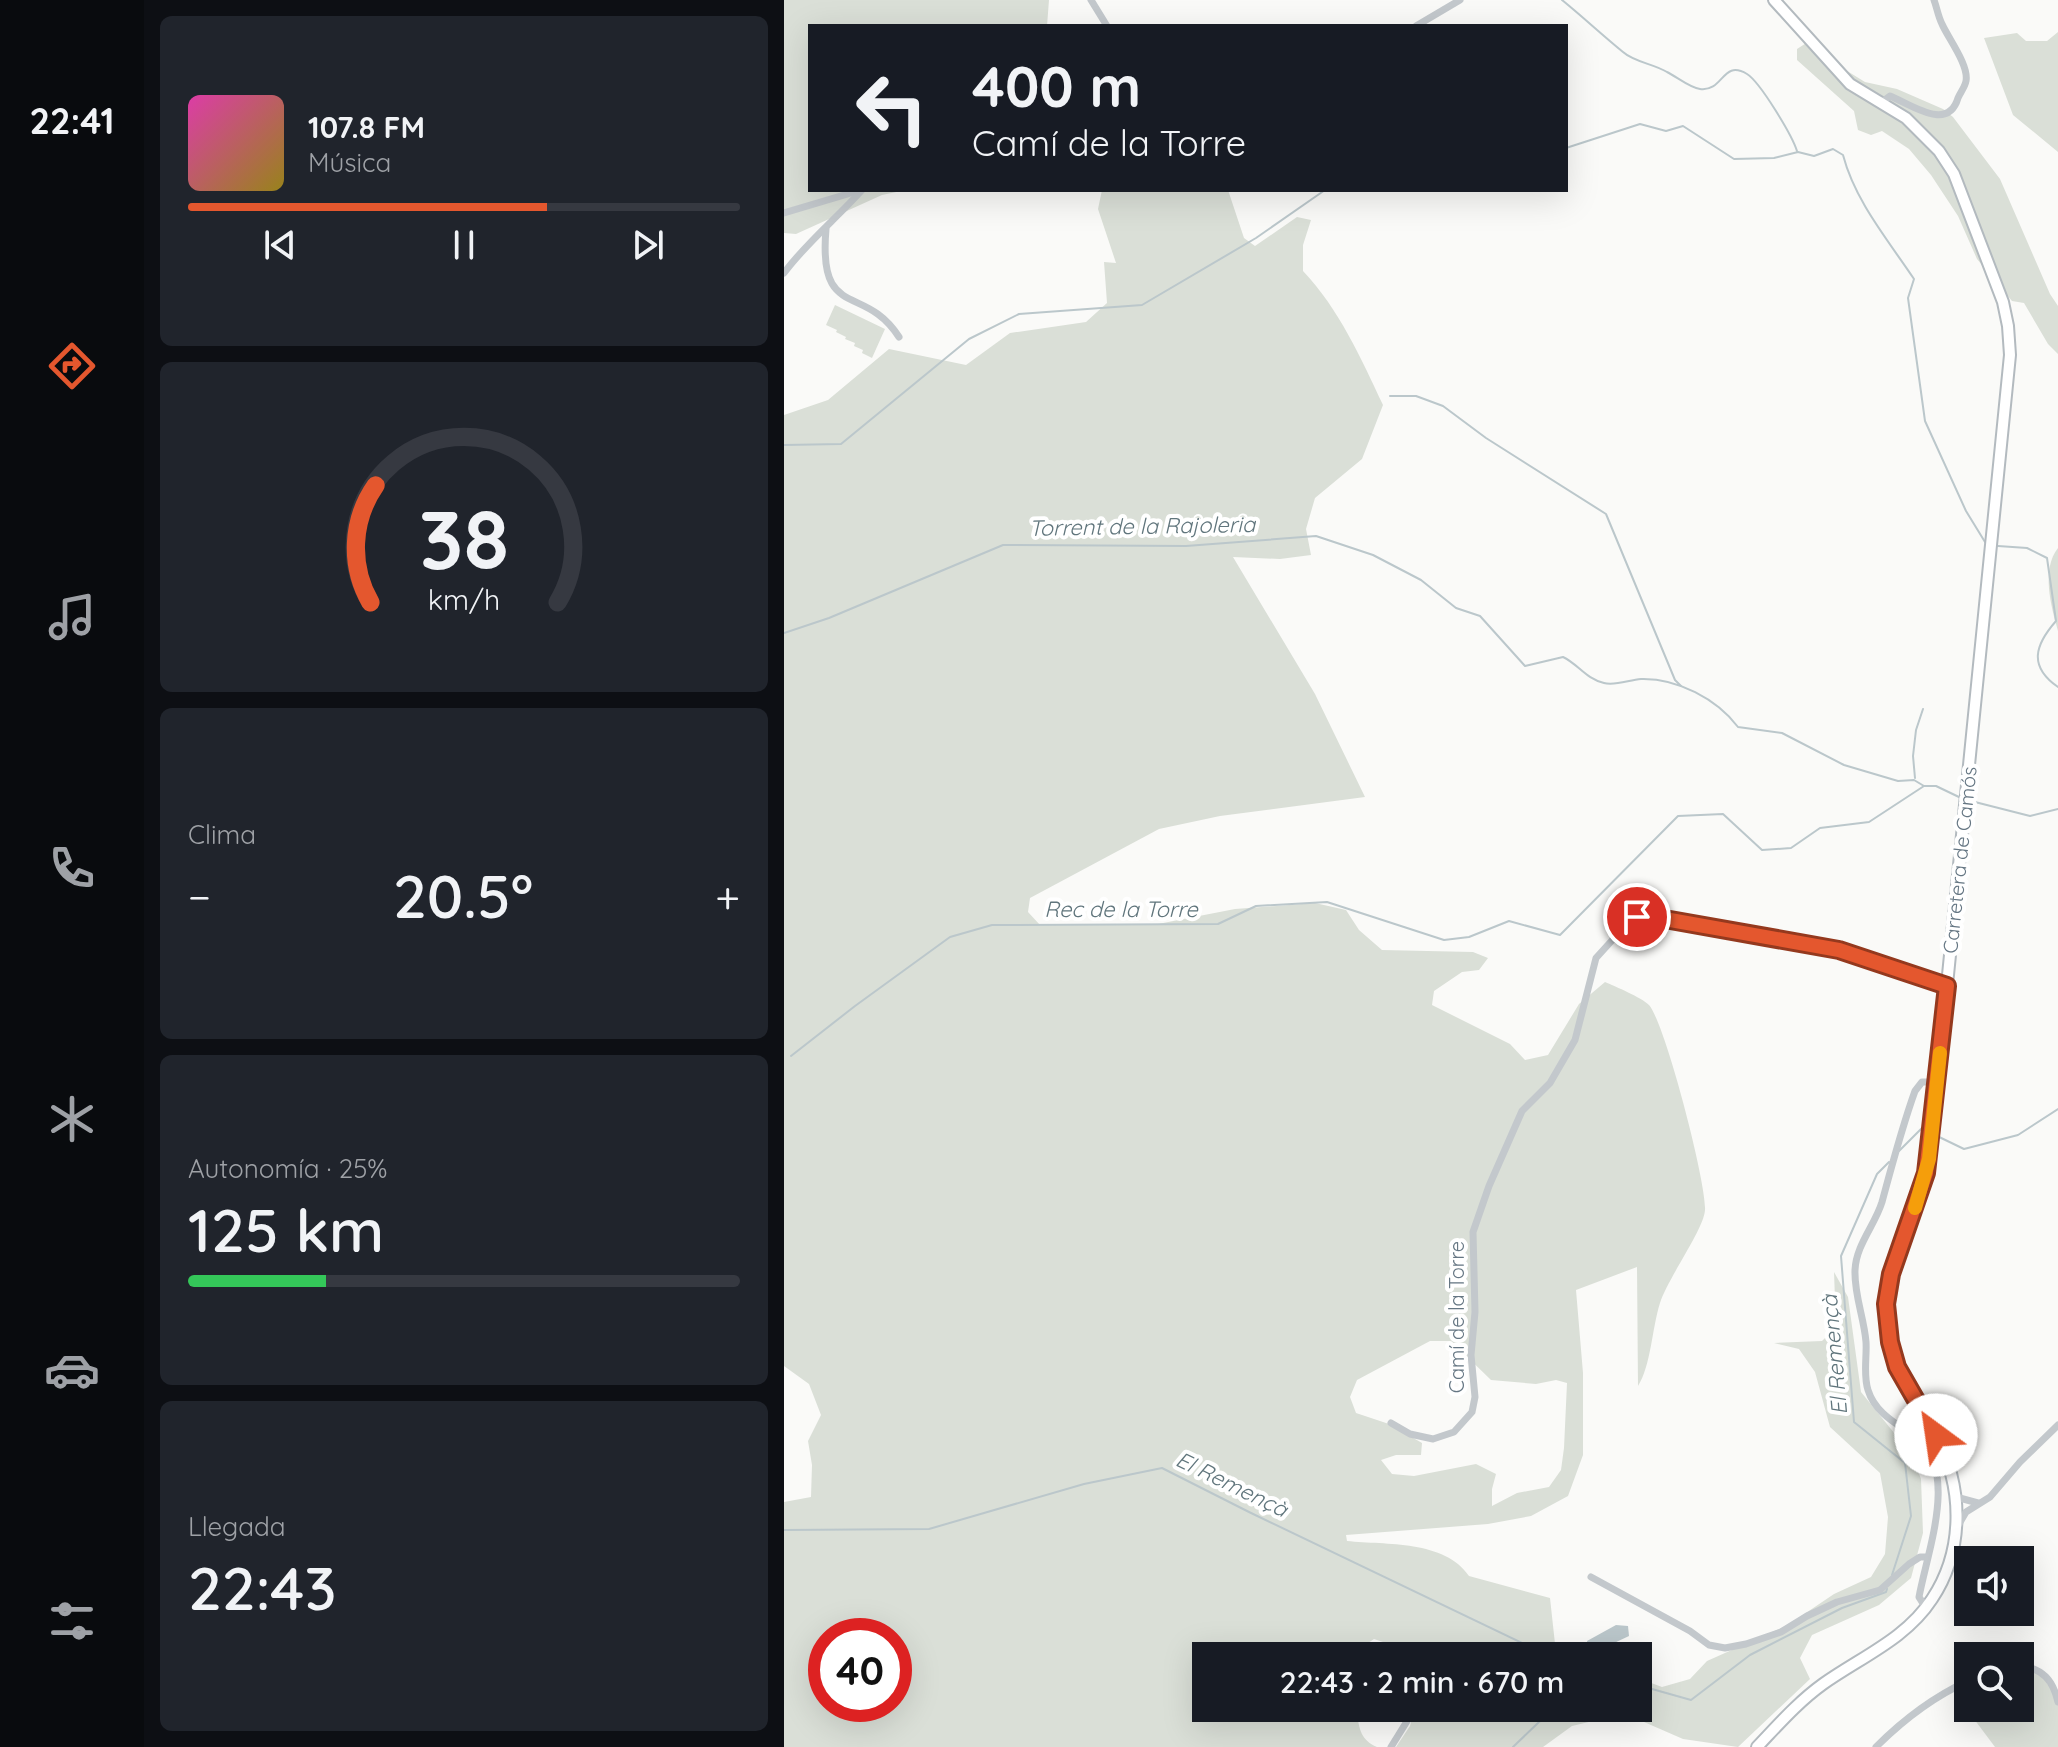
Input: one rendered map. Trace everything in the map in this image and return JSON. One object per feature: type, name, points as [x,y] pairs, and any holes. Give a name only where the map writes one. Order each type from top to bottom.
[{"type":"street","points":[[1091,0],[1102,24]]},
{"type":"street","points":[[1419,24],[1460,0]]},
{"type":"street","name":"Carretera de Camós","points":[[1757,1747],[1811,1694],[1892,1640],[1926,1608],[1953,1554],[1957,1528],[1950,1469],[1940,1444],[1897,1367],[1887,1324],[1886,1304],[1891,1274],[1922,1188],[1931,1145],[2009,372],[2008,326],[2003,302],[1954,174],[1920,129],[1850,84],[1774,0]]},
{"type":"street","points":[[1881,103],[1890,96],[1922,110],[1946,115],[1952,113],[1966,81],[1965,72],[1934,0]]},
{"type":"street","points":[[784,213],[855,192]]},
{"type":"street","points":[[784,273],[813,238],[826,229],[860,192]]},
{"type":"street","points":[[826,229],[829,283],[842,297],[880,313],[899,337]]},
{"type":"street","name":"Camí de la Torre","points":[[1391,1423],[1410,1434],[1433,1439],[1454,1432],[1472,1412],[1475,1397],[1471,1355],[1475,1312],[1473,1232],[1489,1186],[1522,1111],[1550,1083],[1575,1040],[1596,958],[1626,925],[1637,917],[1659,918],[1839,950],[1947,986]]},
{"type":"street","points":[[1926,1608],[1919,1597],[1938,1496],[1935,1462],[1925,1444],[1887,1418],[1872,1400],[1867,1389],[1866,1339],[1855,1287],[1856,1259],[1879,1210],[1915,1091],[1922,1082],[1936,1088]]},
{"type":"street","points":[[1957,1528],[1970,1509],[1990,1497],[2058,1425]]},
{"type":"street","points":[[1956,1501],[1978,1503]]},
{"type":"street","points":[[1956,1501],[1970,1509]]},
{"type":"street","points":[[1591,1577],[1690,1631],[1709,1645],[1725,1648],[1781,1632],[1837,1602],[1880,1590],[1909,1564],[1920,1557],[1927,1557]]},
{"type":"street","points":[[1921,1583],[1925,1591],[1935,1594]]},
{"type":"street","points":[[2034,1670],[2047,1675],[2058,1702]]},
{"type":"street","points":[[1876,1747],[1895,1727],[1923,1706],[1954,1689]]},
{"type":"street","points":[[1391,1747],[1407,1722]]},
{"type":"shaded area","points":[[784,0],[1049,0],[1047,24],[808,24],[808,192],[896,192],[882,195],[796,234],[784,233]]},
{"type":"shaded area","points":[[2058,32],[2058,152],[2013,115],[1984,38],[2017,33],[2026,41],[2047,41]]},
{"type":"shaded area","points":[[1814,38],[1839,66],[1865,82],[1897,89],[1943,109],[1953,117],[2000,179],[2058,306],[2058,354],[2048,344],[2024,303],[2012,301],[1977,259],[1958,216],[1931,175],[1909,149],[1882,131],[1871,135],[1858,130],[1854,111],[1797,60],[1797,49]]},
{"type":"shaded area","points":[[1102,192],[1229,192],[1244,238],[1255,246],[1297,217],[1311,220],[1303,245],[1303,271],[1328,301],[1358,352],[1383,405],[1362,459],[1315,498],[1306,529],[1311,555],[1280,559],[1233,557],[1315,694],[1365,797],[1220,816],[1159,829],[1030,898],[1028,912],[1040,925],[1153,925],[1235,909],[1315,903],[1346,910],[1359,930],[1382,950],[1473,952],[1488,958],[1479,970],[1462,972],[1434,991],[1432,1005],[1510,1044],[1525,1060],[1548,1055],[1579,1004],[1605,982],[1628,992],[1649,1005],[1665,1041],[1684,1104],[1705,1210],[1699,1229],[1660,1303],[1646,1368],[1638,1386],[1637,1267],[1576,1290],[1583,1373],[1583,1455],[1568,1496],[1531,1516],[1488,1524],[1346,1535],[1347,1541],[1430,1550],[1458,1564],[1469,1576],[1550,1598],[1555,1642],[1383,1642],[1374,1639],[1370,1642],[1192,1642],[1192,1722],[1359,1722],[1364,1737],[1377,1747],[784,1747],[784,1502],[811,1497],[812,1465],[808,1441],[821,1415],[809,1384],[784,1366],[784,415],[828,400],[889,349],[966,365],[1010,333],[1086,322],[1107,303],[1104,262],[1116,263],[1098,209]],"holes":[[[1430,1341],[1451,1341],[1491,1380],[1536,1384],[1556,1380],[1567,1383],[1561,1470],[1549,1487],[1517,1493],[1492,1506],[1496,1474],[1476,1464],[1414,1476],[1392,1474],[1381,1460],[1396,1455],[1421,1455],[1422,1443],[1389,1424],[1356,1413],[1350,1397],[1357,1380]]]},
{"type":"shaded area","points":[[835,305],[885,329],[872,358],[826,325]]},
{"type":"shaded area","points":[[2058,548],[2058,631],[2050,600],[2049,577]]},
{"type":"shaded area","points":[[1834,1272],[1848,1297],[1861,1392],[1912,1455],[1921,1479],[1923,1533],[1911,1578],[1879,1605],[1812,1635],[1800,1658],[1810,1679],[1738,1747],[1683,1739],[1644,1722],[1652,1722],[1652,1683],[1662,1687],[1690,1679],[1707,1661],[1788,1625],[1834,1594],[1871,1577],[1885,1554],[1888,1517],[1880,1473],[1830,1427],[1815,1372],[1799,1349],[1774,1343],[1822,1341],[1836,1327]]},
{"type":"shaded area","points":[[1616,1625],[1628,1626],[1629,1636],[1616,1642],[1587,1641]]},
{"type":"shaded area","points":[[2034,1671],[2053,1685],[2058,1704],[2058,1747],[1995,1747],[1976,1722],[2034,1722]]},
{"type":"shaded area","points":[[1411,1722],[1589,1722],[1572,1726],[1543,1747],[1396,1747]]},
{"type":"waterway","points":[[1562,0],[1628,55],[1662,69],[1692,87],[1708,89],[1732,70],[1747,74],[1775,110],[1797,151]]},
{"type":"waterway","points":[[1568,147],[1640,124],[1666,131],[1683,126],[1734,159],[1774,158],[1798,152],[1814,156],[1833,149],[1843,155],[1864,204],[1914,279],[1908,298],[1925,421],[1966,511],[1985,542]]},
{"type":"waterway","points":[[784,445],[841,444],[969,339],[1019,314],[1142,305],[1256,238],[1322,192]]},
{"type":"waterway","points":[[1390,396],[1416,396],[1443,406],[1486,438],[1606,514],[1675,680],[1681,686]]},
{"type":"waterway","name":"Torrent de la Rajoleria","points":[[784,633],[829,618],[1003,545],[1186,546],[1316,536],[1373,555],[1421,580],[1456,608],[1480,616],[1525,666],[1563,657],[1592,678],[1608,684],[1641,679],[1682,686],[1708,699],[1738,727],[1782,733],[1844,765],[1898,781],[1914,780],[1924,786],[1936,786],[1961,798]]},
{"type":"waterway","points":[[1998,546],[2027,548],[2047,558],[2056,621],[2043,638],[2038,655],[2042,671],[2058,687]]},
{"type":"waterway","points":[[1915,778],[1913,756],[1916,730],[1923,709]]},
{"type":"waterway","name":"Rec de la Torre","points":[[791,1056],[950,937],[992,925],[1218,924],[1256,906],[1327,902],[1444,940],[1469,937],[1509,921],[1560,935],[1678,816],[1723,814],[1762,850],[1791,848],[1820,828],[1869,822],[1924,786]]},
{"type":"waterway","name":"Torrent de la Rajoleria","points":[[1971,801],[2030,816],[2058,809]]},
{"type":"waterway","name":"El Remençà","points":[[1935,1135],[1964,1149],[2018,1135],[2058,1109]]},
{"type":"waterway","name":"El Remençà","points":[[1899,1151],[1922,1128],[1930,1132]]},
{"type":"waterway","name":"El Remençà","points":[[1889,1162],[1877,1174],[1841,1256],[1854,1422],[1905,1463],[1911,1516],[1892,1575]]},
{"type":"waterway","name":"El Remençà","points":[[784,1530],[929,1529],[1084,1484],[1162,1468],[1520,1642]]},
{"type":"waterway","name":"El Remençà","points":[[1652,1689],[1691,1700],[1750,1655],[1842,1608],[1887,1589]]},
{"type":"waterway","points":[[1513,1747],[1539,1722]]},
{"type":"slow traffic","points":[[1915,1208],[1929,1159],[1940,1053]]},
{"type":"route","points":[[1637,917],[1659,918],[1839,950],[1947,986],[1926,1173],[1896,1257],[1886,1304],[1890,1342],[1897,1367],[1936,1435]]}]
